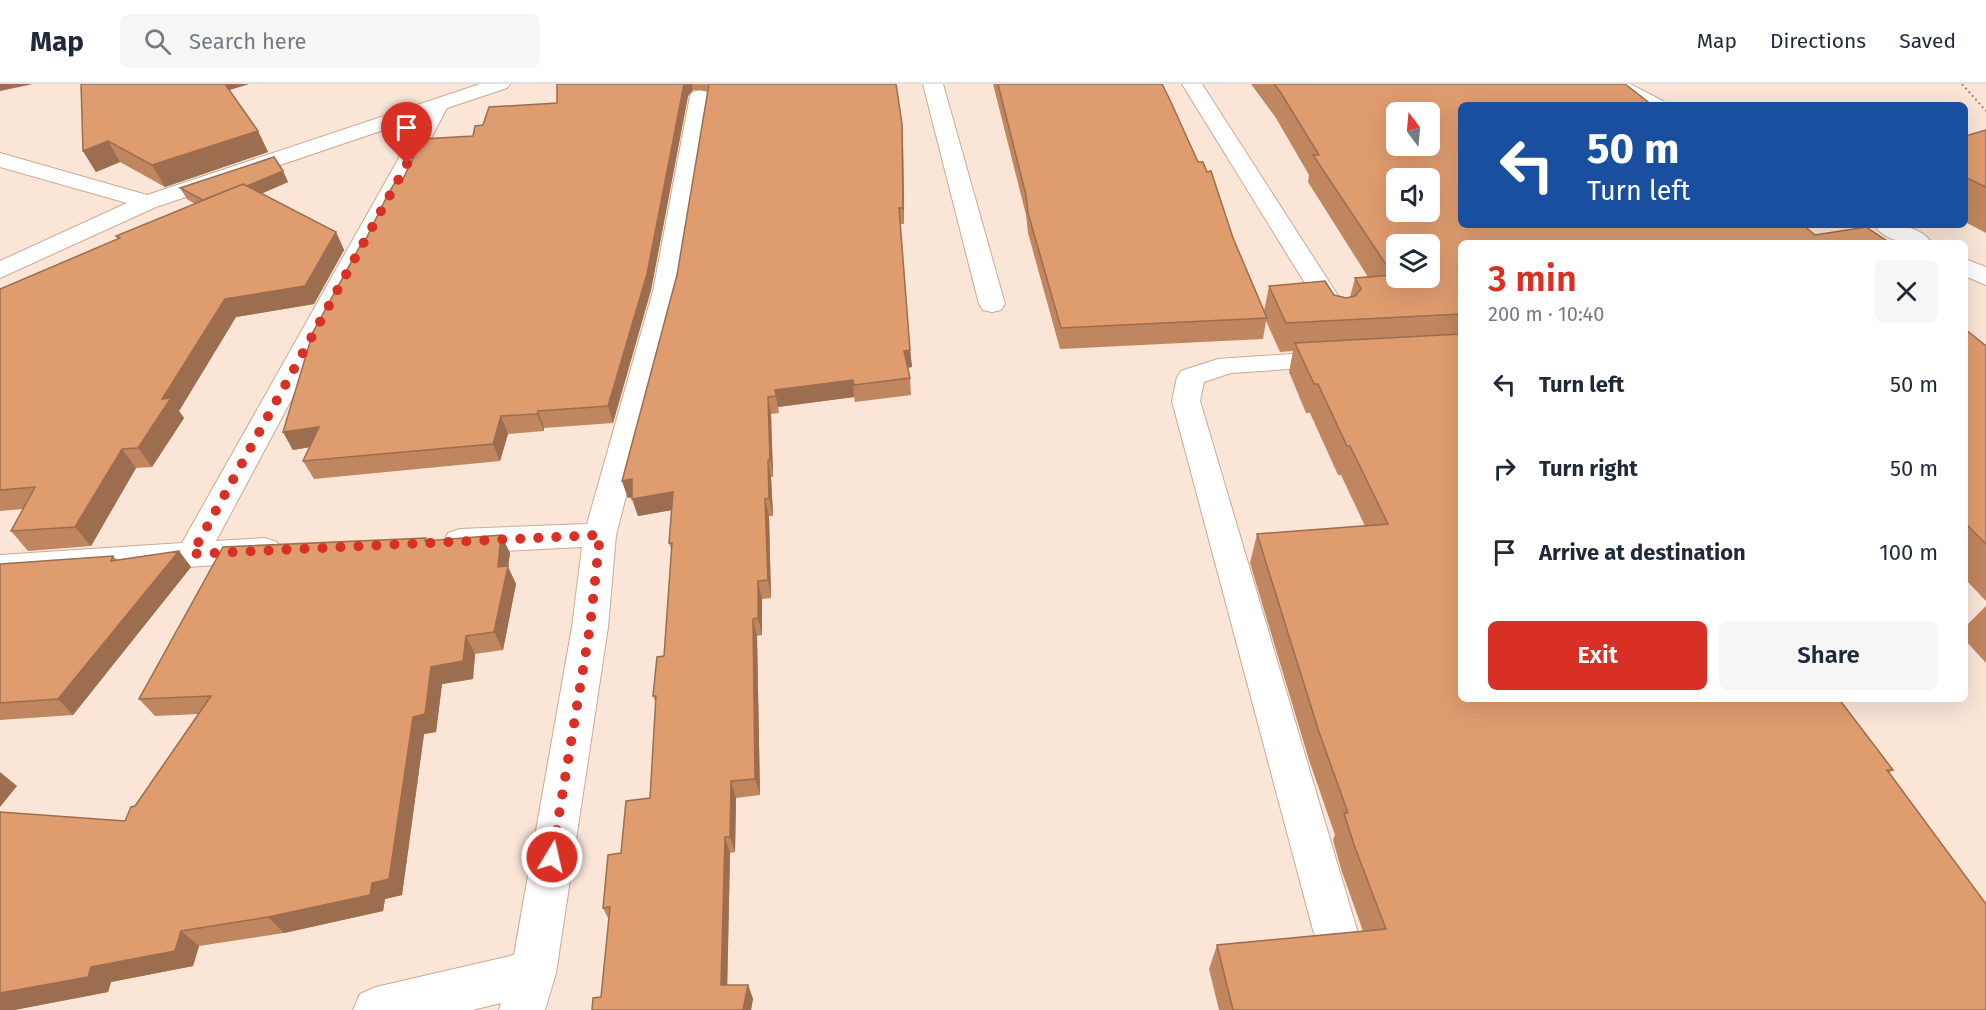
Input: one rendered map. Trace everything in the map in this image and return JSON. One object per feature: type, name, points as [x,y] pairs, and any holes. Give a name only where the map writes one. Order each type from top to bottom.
[{"type":"street","points":[[0,270],[148,202],[500,84]]},
{"type":"street","points":[[933,84],[992,304]]},
{"type":"street","points":[[1192,84],[1338,316]]},
{"type":"street","points":[[1616,84],[1650,102]]},
{"type":"street","points":[[376,1010],[527,991],[590,627],[600,535],[666,291],[700,96]]},
{"type":"street","points":[[192,554],[439,105]]},
{"type":"street","points":[[0,160],[148,202]]},
{"type":"street","points":[[1892,228],[1914,240]]},
{"type":"street","points":[[42,250],[70,260]]},
{"type":"street","points":[[1968,268],[1986,277]]},
{"type":"street","points":[[1335,930],[1186,401],[1191,377],[1228,364],[1356,358]]},
{"type":"street","points":[[432,542],[600,535]]},
{"type":"street","points":[[0,567],[300,549]]},
{"type":"path","points":[[1962,84],[1986,111]]},
{"type":"building","points":[[81,84],[225,84],[258,131],[152,165],[108,141],[83,151]]},
{"type":"building","points":[[557,84],[684,84],[647,274],[608,406],[501,416],[493,444],[303,461],[319,427],[283,432],[313,332],[360,246],[362,247],[388,194],[397,179],[403,179],[422,139],[473,136],[475,126],[483,125],[489,107],[557,103]]},
{"type":"building","points":[[709,84],[896,84],[902,124],[903,208],[899,208],[910,350],[904,351],[910,378],[854,385],[853,380],[775,390],[776,396],[768,397],[769,498],[765,499],[768,580],[758,581],[758,618],[753,619],[755,779],[731,781],[730,837],[725,837],[721,985],[748,985],[743,1010],[592,1010],[593,998],[601,997],[610,907],[603,908],[608,855],[621,853],[626,801],[650,798],[656,696],[653,696],[657,657],[664,656],[672,543],[669,543],[673,492],[632,499],[632,479],[622,481],[677,275]]},
{"type":"building","points":[[998,84],[1162,84],[1198,162],[1203,162],[1207,172],[1211,171],[1233,238],[1267,318],[1061,328],[1028,213],[1026,195]]},
{"type":"building","points":[[1274,84],[1625,84],[1648,102],[1458,102],[1458,228],[1807,228],[1815,235],[1868,228],[1886,240],[1458,240],[1458,314],[1286,323],[1269,286],[1325,281],[1334,295],[1346,298],[1355,296],[1361,289],[1355,278],[1386,276],[1386,288],[1440,288],[1440,234],[1386,234],[1386,264],[1313,155],[1319,155]]},
{"type":"building","points":[[1986,130],[1986,187],[1968,178],[1968,135]]},
{"type":"building","points":[[274,157],[283,171],[247,186],[243,184],[203,200],[180,188]]},
{"type":"building","points":[[243,184],[336,232],[305,286],[225,299],[162,399],[171,398],[138,448],[122,449],[75,527],[11,531],[35,487],[0,490],[0,289],[120,238],[116,236]]},
{"type":"building","points":[[1968,331],[1986,346],[1986,544],[1968,526]]},
{"type":"building","points":[[1458,334],[1458,702],[1841,702],[1893,770],[1887,770],[1986,904],[1986,1010],[1233,1010],[1217,945],[1386,929],[1354,845],[1344,813],[1348,813],[1319,732],[1257,534],[1388,524],[1350,446],[1347,446],[1318,384],[1314,384],[1295,343]]},
{"type":"building","points":[[501,535],[498,567],[508,566],[494,632],[466,636],[463,661],[431,667],[425,714],[413,717],[389,879],[372,883],[370,895],[268,917],[181,931],[175,951],[91,967],[88,977],[0,993],[0,812],[125,821],[131,807],[135,806],[211,696],[139,699],[223,547],[426,538],[425,541]]},
{"type":"building","points":[[179,551],[58,699],[0,703],[0,564],[113,556],[111,561]]},
{"type":"route","points":[[407,164],[192,554],[600,535],[590,627],[552,857]]}]
